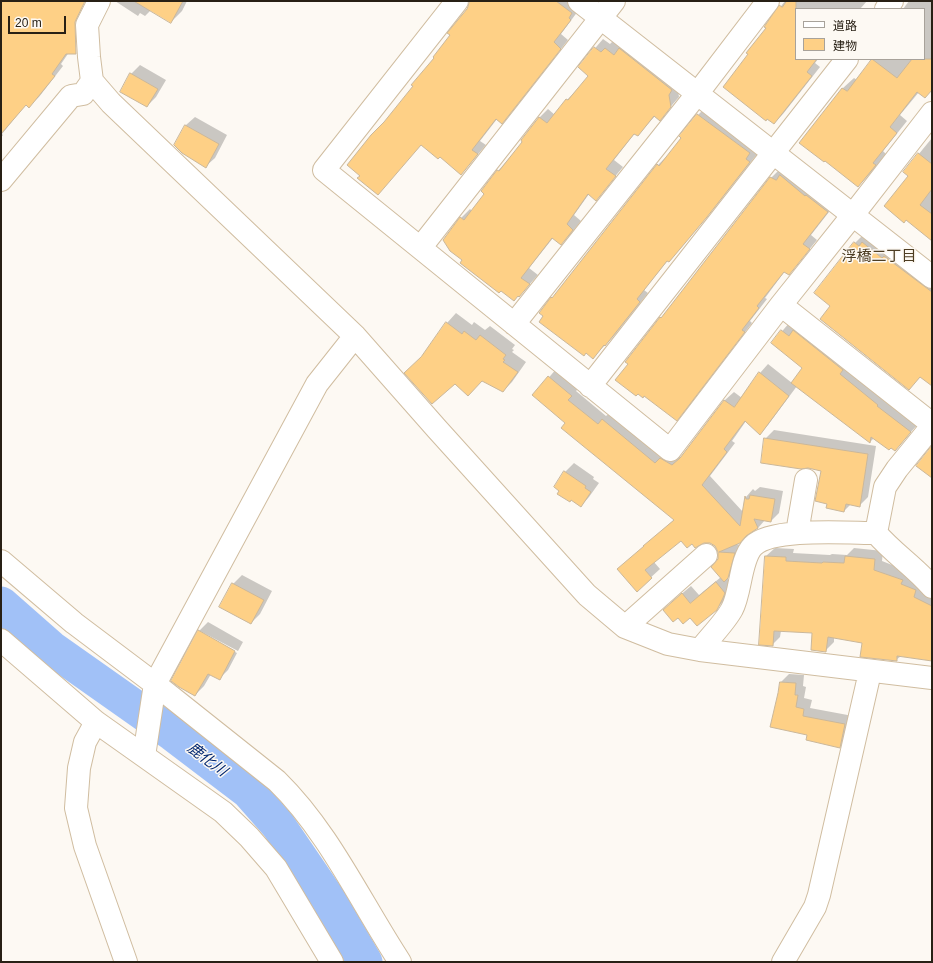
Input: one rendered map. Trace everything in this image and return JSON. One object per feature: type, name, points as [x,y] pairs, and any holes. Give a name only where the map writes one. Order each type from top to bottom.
[{"type":"street","points":[[99,1],[87,25],[92,81],[111,103],[354,336],[587,596],[625,628],[668,644],[700,650],[870,672],[932,678]]},
{"type":"street","points":[[457,1],[324,170],[670,450],[781,304],[932,113]]},
{"type":"street","points":[[579,1],[774,153],[852,216],[932,277]]},
{"type":"street","points":[[421,247],[614,1]]},
{"type":"street","points":[[514,324],[697,94],[768,1]]},
{"type":"street","points":[[590,386],[846,60]]},
{"type":"street","points":[[1,180],[71,96],[83,94],[92,81]]},
{"type":"street","points":[[781,304],[932,425],[897,469],[885,487],[876,533]]},
{"type":"street","points":[[144,752],[155,684],[317,384],[354,336]]},
{"type":"street","points":[[797,533],[806,480]]},
{"type":"street","points":[[700,650],[732,610],[747,555],[753,546],[771,537],[797,533],[876,533],[932,588]]},
{"type":"street","points":[[625,628],[706,555]]},
{"type":"street","points":[[1,561],[74,623],[155,684],[277,781],[291,795],[344,867],[400,962]]},
{"type":"street","points":[[1,640],[96,722],[144,752],[223,812],[249,837],[276,868],[332,962]]},
{"type":"street","points":[[783,962],[815,907],[819,895],[870,672]]},
{"type":"street","points":[[96,722],[85,742],[79,768],[76,808],[85,846],[126,962]]},
{"type":"building","points":[[1,1],[85,1],[75,22],[76,54],[66,54],[52,74],[55,76],[29,108],[26,105],[1,134]]},
{"type":"building","points":[[134,1],[183,1],[171,23]]},
{"type":"building","points":[[470,1],[556,1],[572,13],[569,18],[571,20],[554,42],[561,49],[502,124],[496,119],[472,150],[478,154],[461,175],[440,157],[438,159],[421,145],[378,195],[357,178],[360,176],[347,165],[371,135],[384,122],[413,86],[411,85],[434,58],[433,57],[450,35],[447,33],[467,9]]},
{"type":"building","points":[[787,1],[796,1],[795,60],[816,60],[807,72],[812,76],[774,124],[767,119],[766,121],[723,87],[748,54],[746,53],[766,28],[764,27],[779,5],[782,7]]},
{"type":"building","points":[[594,47],[601,52],[605,48],[614,55],[619,48],[672,90],[669,95],[671,107],[660,121],[654,116],[638,136],[634,134],[606,169],[616,176],[596,201],[588,194],[567,224],[573,230],[561,245],[552,238],[521,278],[530,284],[514,301],[501,291],[499,293],[460,263],[462,260],[450,251],[443,240],[460,217],[464,220],[484,194],[481,191],[497,170],[499,171],[522,142],[521,140],[539,117],[547,123],[566,99],[568,100],[588,76],[578,67]]},
{"type":"building","points":[[932,59],[932,90],[925,98],[917,92],[890,127],[897,133],[873,163],[876,165],[858,187],[799,143],[842,88],[847,91],[871,60],[873,60],[897,78],[911,60]]},
{"type":"building","points":[[130,73],[158,89],[147,107],[120,92]]},
{"type":"building","points":[[697,114],[750,153],[746,159],[750,162],[707,217],[669,262],[667,261],[637,299],[640,302],[605,346],[604,345],[593,359],[586,353],[584,356],[539,322],[543,316],[539,313],[657,164],[659,166],[681,138],[679,136]]},
{"type":"building","points":[[185,125],[219,144],[206,168],[182,153],[174,145]]},
{"type":"building","points":[[918,153],[932,164],[932,189],[920,205],[932,214],[932,241],[906,220],[904,223],[884,206],[908,176],[903,172]]},
{"type":"building","points":[[780,175],[805,196],[806,195],[828,212],[803,244],[810,249],[789,275],[784,272],[757,306],[759,308],[742,330],[745,332],[677,421],[644,396],[643,398],[638,394],[636,396],[615,380],[628,364],[625,362],[770,177],[776,180]]},
{"type":"building","points":[[854,242],[859,246],[862,242],[882,258],[884,256],[932,292],[932,386],[920,377],[909,390],[820,319],[830,306],[814,293]]},
{"type":"building","points":[[446,322],[462,334],[464,331],[476,340],[480,335],[506,355],[503,362],[518,372],[503,392],[482,381],[468,396],[455,384],[432,404],[404,373],[421,357]]},
{"type":"building","points":[[781,330],[789,336],[793,330],[843,370],[840,374],[878,405],[877,406],[911,432],[895,451],[891,448],[889,450],[871,437],[870,443],[791,383],[802,368],[771,343]]},
{"type":"building","points":[[759,372],[789,396],[760,435],[745,421],[724,449],[727,452],[702,485],[740,526],[745,496],[746,499],[749,499],[750,495],[775,499],[771,522],[754,519],[758,528],[746,536],[740,543],[719,552],[735,553],[728,578],[724,582],[711,567],[718,559],[718,552],[715,546],[710,543],[704,543],[695,548],[692,544],[687,548],[681,541],[645,570],[652,578],[637,592],[617,569],[674,520],[561,428],[565,423],[532,395],[548,376],[572,396],[568,400],[598,424],[602,419],[655,463],[660,458],[672,465],[680,458],[724,400],[734,407]]},
{"type":"building","points":[[764,438],[868,454],[860,507],[846,504],[844,512],[826,508],[827,504],[815,501],[821,471],[808,468],[801,469],[761,463]]},
{"type":"building","points":[[931,447],[932,448],[932,478],[916,466]]},
{"type":"building","points":[[564,471],[586,486],[585,488],[591,492],[581,507],[571,500],[570,502],[557,494],[559,491],[554,487]]},
{"type":"building","points":[[765,556],[786,557],[786,561],[822,563],[844,563],[845,556],[875,559],[874,570],[903,580],[901,584],[916,590],[914,597],[932,606],[932,661],[897,656],[897,661],[860,657],[862,643],[828,637],[826,652],[811,650],[812,633],[774,631],[773,646],[759,645]]},
{"type":"building","points":[[716,582],[725,593],[723,598],[717,610],[697,626],[690,618],[683,624],[678,618],[673,622],[663,610],[682,593],[690,603]]},
{"type":"building","points":[[232,583],[264,600],[251,624],[219,607]]},
{"type":"building","points":[[198,630],[235,651],[220,680],[208,674],[195,696],[171,681]]},
{"type":"building","points":[[780,682],[796,683],[795,695],[798,695],[796,707],[804,709],[803,716],[845,724],[840,748],[806,740],[807,735],[770,727]]},
{"type":"waterway","name":"鹿化川","points":[[1,604],[51,648],[173,734],[248,791],[278,825],[327,897],[365,962]]},
{"type":"district","name":"浮橋二丁目","points":[[879,257]]}]
